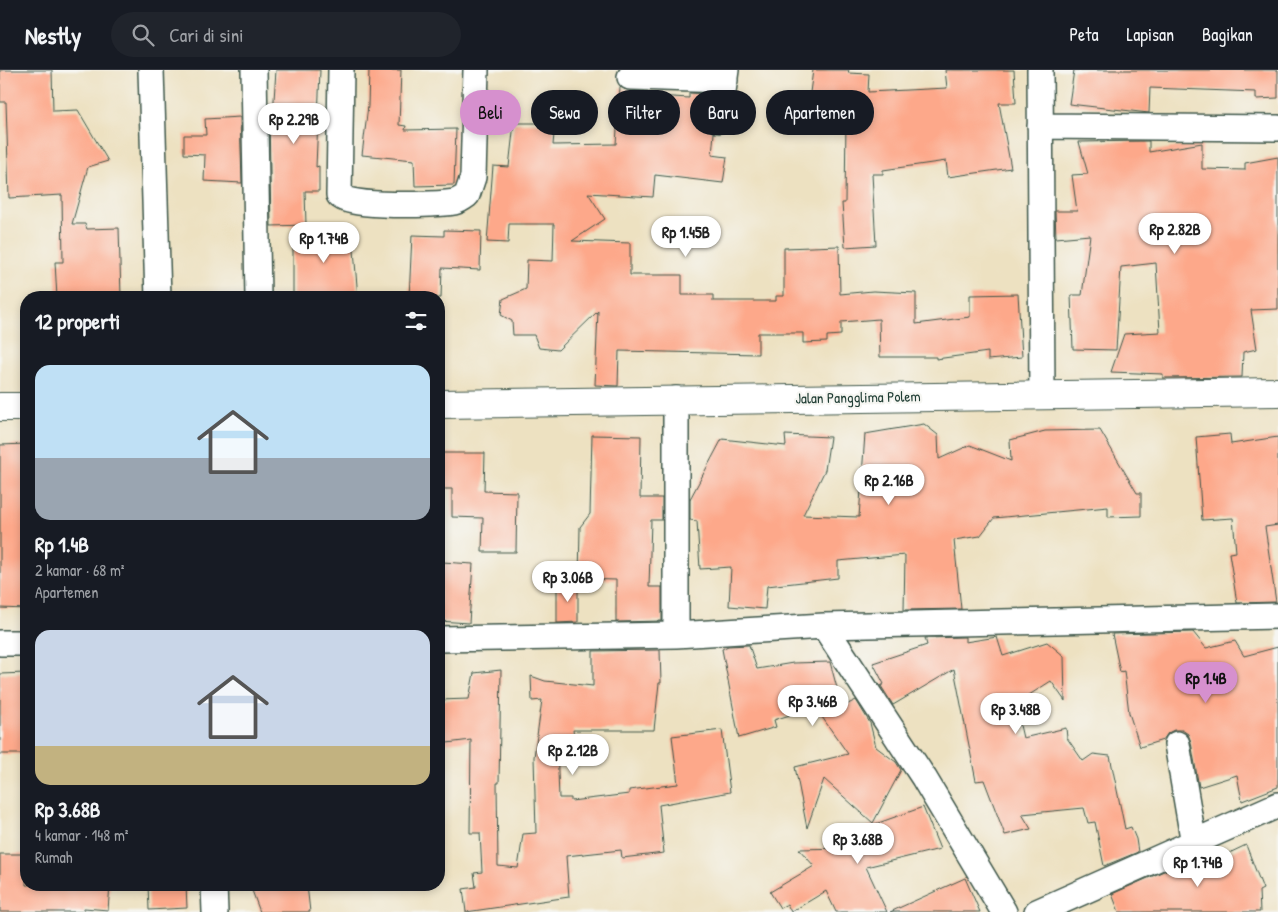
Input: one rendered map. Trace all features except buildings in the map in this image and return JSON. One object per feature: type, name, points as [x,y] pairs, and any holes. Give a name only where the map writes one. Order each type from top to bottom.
[{"type":"street","points":[[151,70],[158,291]]},
{"type":"street","points":[[254,70],[258,291]]},
{"type":"street","points":[[341,70],[339,194],[345,200],[362,203],[453,202],[467,195],[473,177],[476,70]]},
{"type":"street","points":[[1040,70],[1042,395]]},
{"type":"street","points":[[630,77],[726,75],[724,90]]},
{"type":"street","points":[[1040,126],[1278,128]]},
{"type":"street","name":"Jalan Pangglima Polem","points":[[445,404],[676,399],[1278,392]]},
{"type":"street","points":[[676,399],[676,635]]},
{"type":"street","points":[[0,408],[20,407]]},
{"type":"street","points":[[445,639],[676,635],[824,626],[1278,616]]},
{"type":"street","points":[[824,626],[924,778],[1004,912]]},
{"type":"street","points":[[0,643],[20,643]]},
{"type":"street","points":[[1177,744],[1194,844]]},
{"type":"street","points":[[1037,912],[1194,844],[1278,805]]},
{"type":"street","points":[[214,891],[216,912]]}]
